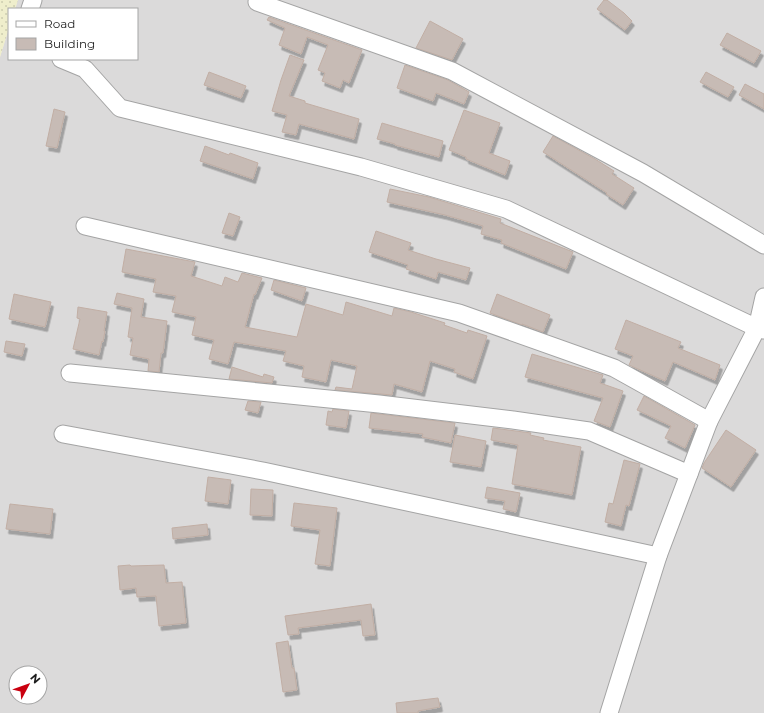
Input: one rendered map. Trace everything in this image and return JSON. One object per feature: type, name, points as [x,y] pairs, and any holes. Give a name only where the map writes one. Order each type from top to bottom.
[{"type":"street","points":[[257,2],[452,71],[643,173],[764,244]]},
{"type":"street","points":[[63,60],[85,69],[120,108],[361,167],[506,209],[761,329]]},
{"type":"street","points":[[85,226],[459,313],[614,368],[709,421]]},
{"type":"street","points":[[608,713],[658,556],[709,421],[761,329],[764,297]]},
{"type":"street","points":[[70,373],[380,404],[589,431],[689,474]]},
{"type":"street","points":[[63,434],[263,471],[658,556]]},
{"type":"shaded area","points":[[18,0],[764,0],[764,713],[0,713],[0,57],[8,31],[8,60],[138,60],[138,8],[15,8]]},
{"type":"green space","points":[[0,0],[18,0],[15,8],[8,8],[8,31],[0,57]]},
{"type":"building","points":[[604,0],[607,0],[632,21],[625,30],[597,9]]},
{"type":"building","points":[[269,17],[362,50],[349,83],[343,80],[340,88],[322,81],[325,73],[318,70],[328,45],[307,37],[301,54],[279,45],[285,28],[267,20]]},
{"type":"building","points":[[430,21],[463,39],[452,60],[416,48]]},
{"type":"building","points":[[727,33],[761,51],[754,63],[720,45]]},
{"type":"building","points":[[290,55],[304,60],[289,96],[305,101],[305,103],[359,119],[354,139],[299,124],[296,135],[282,132],[287,115],[272,111]]},
{"type":"building","points":[[405,65],[448,80],[469,92],[464,104],[436,93],[433,101],[397,88]]},
{"type":"building","points":[[209,72],[246,86],[241,98],[204,85]]},
{"type":"building","points":[[706,72],[734,87],[728,97],[700,82]]},
{"type":"building","points":[[745,84],[764,94],[764,109],[739,95]]},
{"type":"building","points":[[54,109],[65,112],[57,148],[46,146]]},
{"type":"building","points":[[464,110],[500,123],[489,153],[510,161],[505,175],[466,159],[466,157],[449,150]]},
{"type":"building","points":[[382,123],[443,141],[439,157],[377,139]]},
{"type":"building","points":[[553,136],[614,171],[612,174],[634,188],[623,205],[543,152]]},
{"type":"building","points":[[205,146],[229,155],[230,153],[258,163],[253,179],[200,161]]},
{"type":"building","points":[[390,189],[429,197],[501,219],[500,223],[573,252],[566,269],[501,243],[502,240],[481,234],[483,226],[445,215],[387,202]]},
{"type":"building","points":[[229,213],[240,217],[233,236],[222,233]]},
{"type":"building","points":[[376,231],[411,243],[408,250],[470,268],[466,280],[438,272],[436,279],[406,269],[408,265],[369,252]]},
{"type":"building","points":[[126,249],[195,262],[191,276],[222,286],[225,277],[238,282],[242,273],[262,278],[255,295],[254,294],[245,327],[297,337],[306,304],[343,315],[346,302],[392,316],[394,308],[411,312],[445,323],[444,325],[467,333],[468,330],[487,336],[473,379],[454,372],[455,369],[430,361],[422,392],[394,384],[392,395],[335,390],[336,387],[352,389],[357,366],[331,360],[326,382],[302,377],[304,366],[283,361],[286,351],[234,342],[228,364],[209,359],[214,340],[192,335],[196,317],[172,312],[176,296],[153,292],[156,279],[122,272]]},
{"type":"building","points":[[274,280],[306,288],[302,301],[271,290]]},
{"type":"building","points":[[117,293],[144,299],[141,317],[167,321],[159,372],[148,371],[149,359],[130,355],[133,338],[128,337],[132,308],[114,304]]},
{"type":"building","points":[[14,294],[51,302],[45,327],[9,319]]},
{"type":"building","points":[[497,294],[550,315],[543,332],[490,313]]},
{"type":"building","points":[[78,307],[107,312],[103,342],[102,341],[99,355],[73,349],[80,319],[77,318]]},
{"type":"building","points":[[626,320],[681,342],[678,348],[720,365],[715,380],[673,362],[665,381],[629,365],[633,356],[615,349]]},
{"type":"building","points":[[6,341],[25,344],[22,356],[4,352]]},
{"type":"building","points":[[532,354],[603,375],[600,383],[623,391],[610,427],[594,421],[603,398],[525,377]]},
{"type":"building","points":[[232,367],[263,377],[264,374],[274,377],[272,383],[229,379]]},
{"type":"building","points":[[644,396],[695,425],[685,448],[665,438],[671,426],[637,410]]},
{"type":"building","points":[[248,401],[261,402],[258,413],[245,410]]},
{"type":"building","points":[[333,409],[349,411],[346,428],[326,425],[328,411],[332,412]]},
{"type":"building","points":[[371,413],[455,423],[451,443],[422,437],[423,434],[369,428]]},
{"type":"building","points":[[493,428],[531,433],[530,435],[544,438],[543,440],[581,447],[572,495],[512,484],[518,445],[491,440]]},
{"type":"building","points":[[726,430],[756,450],[731,487],[702,468]]},
{"type":"building","points":[[455,435],[486,441],[481,467],[450,462]]},
{"type":"building","points":[[624,460],[640,464],[629,506],[626,505],[621,526],[605,522],[609,503],[613,504]]},
{"type":"building","points":[[208,477],[231,480],[228,504],[205,501]]},
{"type":"building","points":[[487,487],[520,493],[516,512],[503,509],[505,501],[485,498]]},
{"type":"building","points":[[251,489],[273,490],[272,516],[250,515]]},
{"type":"building","points":[[294,503],[337,508],[330,566],[315,564],[320,530],[291,526]]},
{"type":"building","points":[[10,504],[53,509],[50,534],[6,529]]},
{"type":"building","points":[[207,524],[208,535],[173,539],[172,528]]},
{"type":"building","points":[[164,565],[166,583],[182,582],[186,623],[159,626],[156,596],[137,597],[136,588],[120,590],[118,566]]},
{"type":"building","points":[[371,604],[375,635],[363,636],[361,620],[298,628],[299,634],[288,635],[285,616]]},
{"type":"building","points":[[288,641],[297,690],[283,692],[276,643]]},
{"type":"building","points":[[438,698],[440,707],[418,711],[418,713],[397,713],[396,703]]}]
